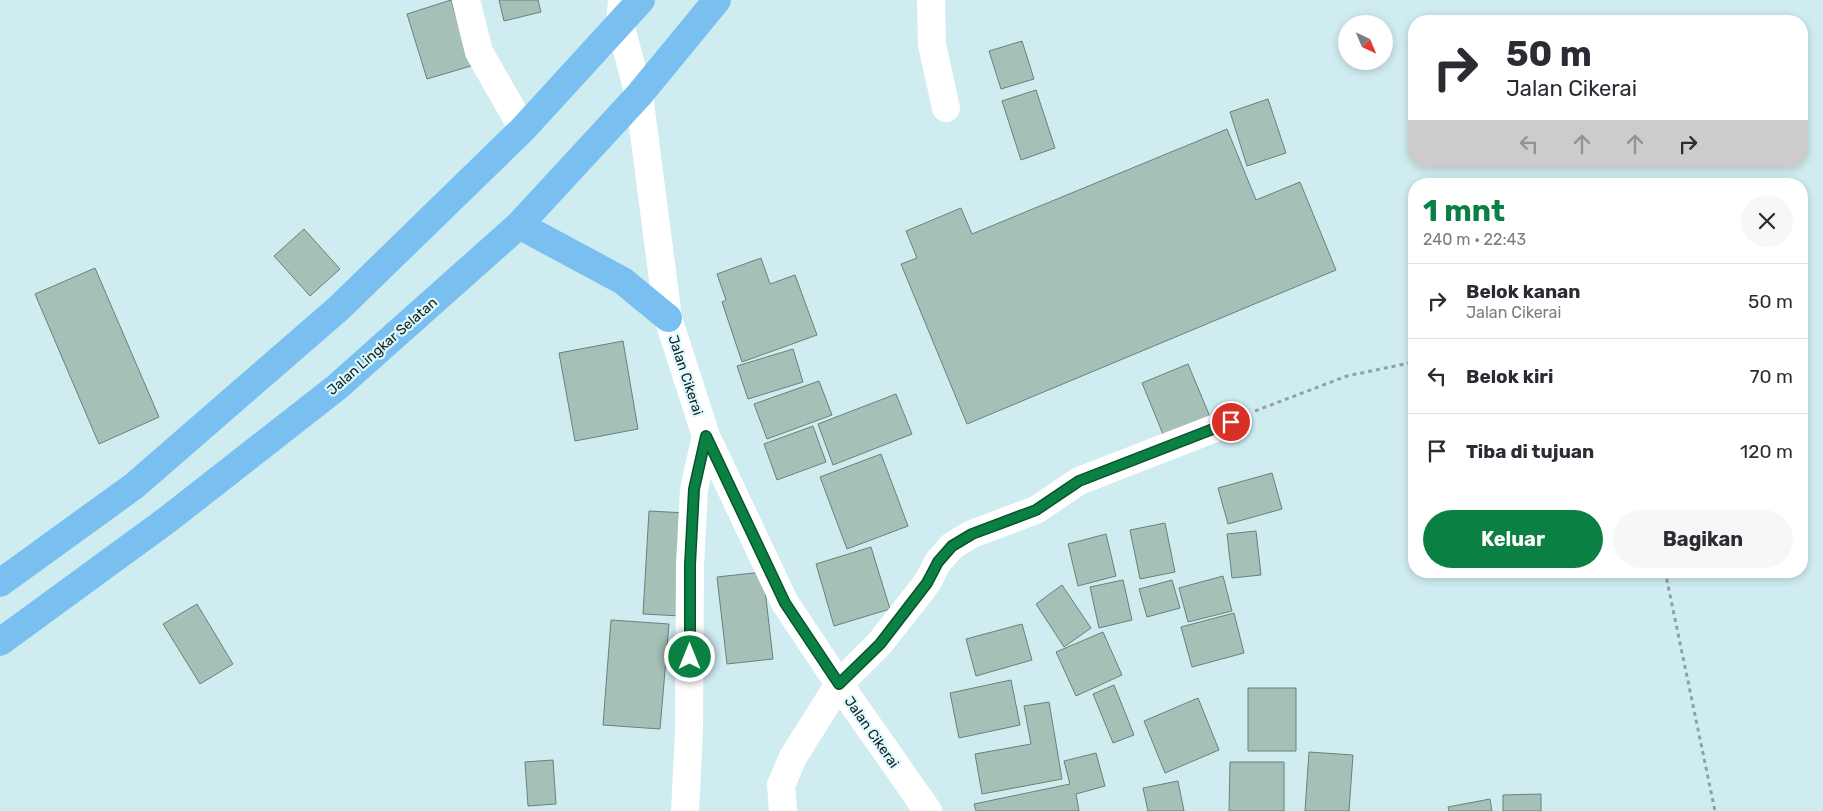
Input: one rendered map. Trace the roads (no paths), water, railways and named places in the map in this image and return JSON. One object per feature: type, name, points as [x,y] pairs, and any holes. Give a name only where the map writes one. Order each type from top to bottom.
[{"type":"highway","points":[[0,583],[141,480],[339,308],[523,129],[621,12],[641,0]]},
{"type":"highway","name":"Jalan Lingkar Selatan","points":[[0,642],[168,520],[336,387],[519,225],[639,96],[717,0]]},
{"type":"highway","points":[[519,225],[623,281],[668,318]]},
{"type":"street","points":[[466,0],[479,52],[523,129]]},
{"type":"street","points":[[931,0],[932,45],[946,108]]},
{"type":"street","name":"Jalan Cikerai","points":[[621,12],[639,96],[668,318],[706,436],[785,603],[928,811]]},
{"type":"street","points":[[783,811],[780,786],[794,757],[839,684],[880,644],[927,583],[938,562],[952,546],[972,534],[1036,510],[1079,481],[1231,422]]},
{"type":"street","points":[[685,811],[689,731],[690,565],[694,489],[706,436]]}]
